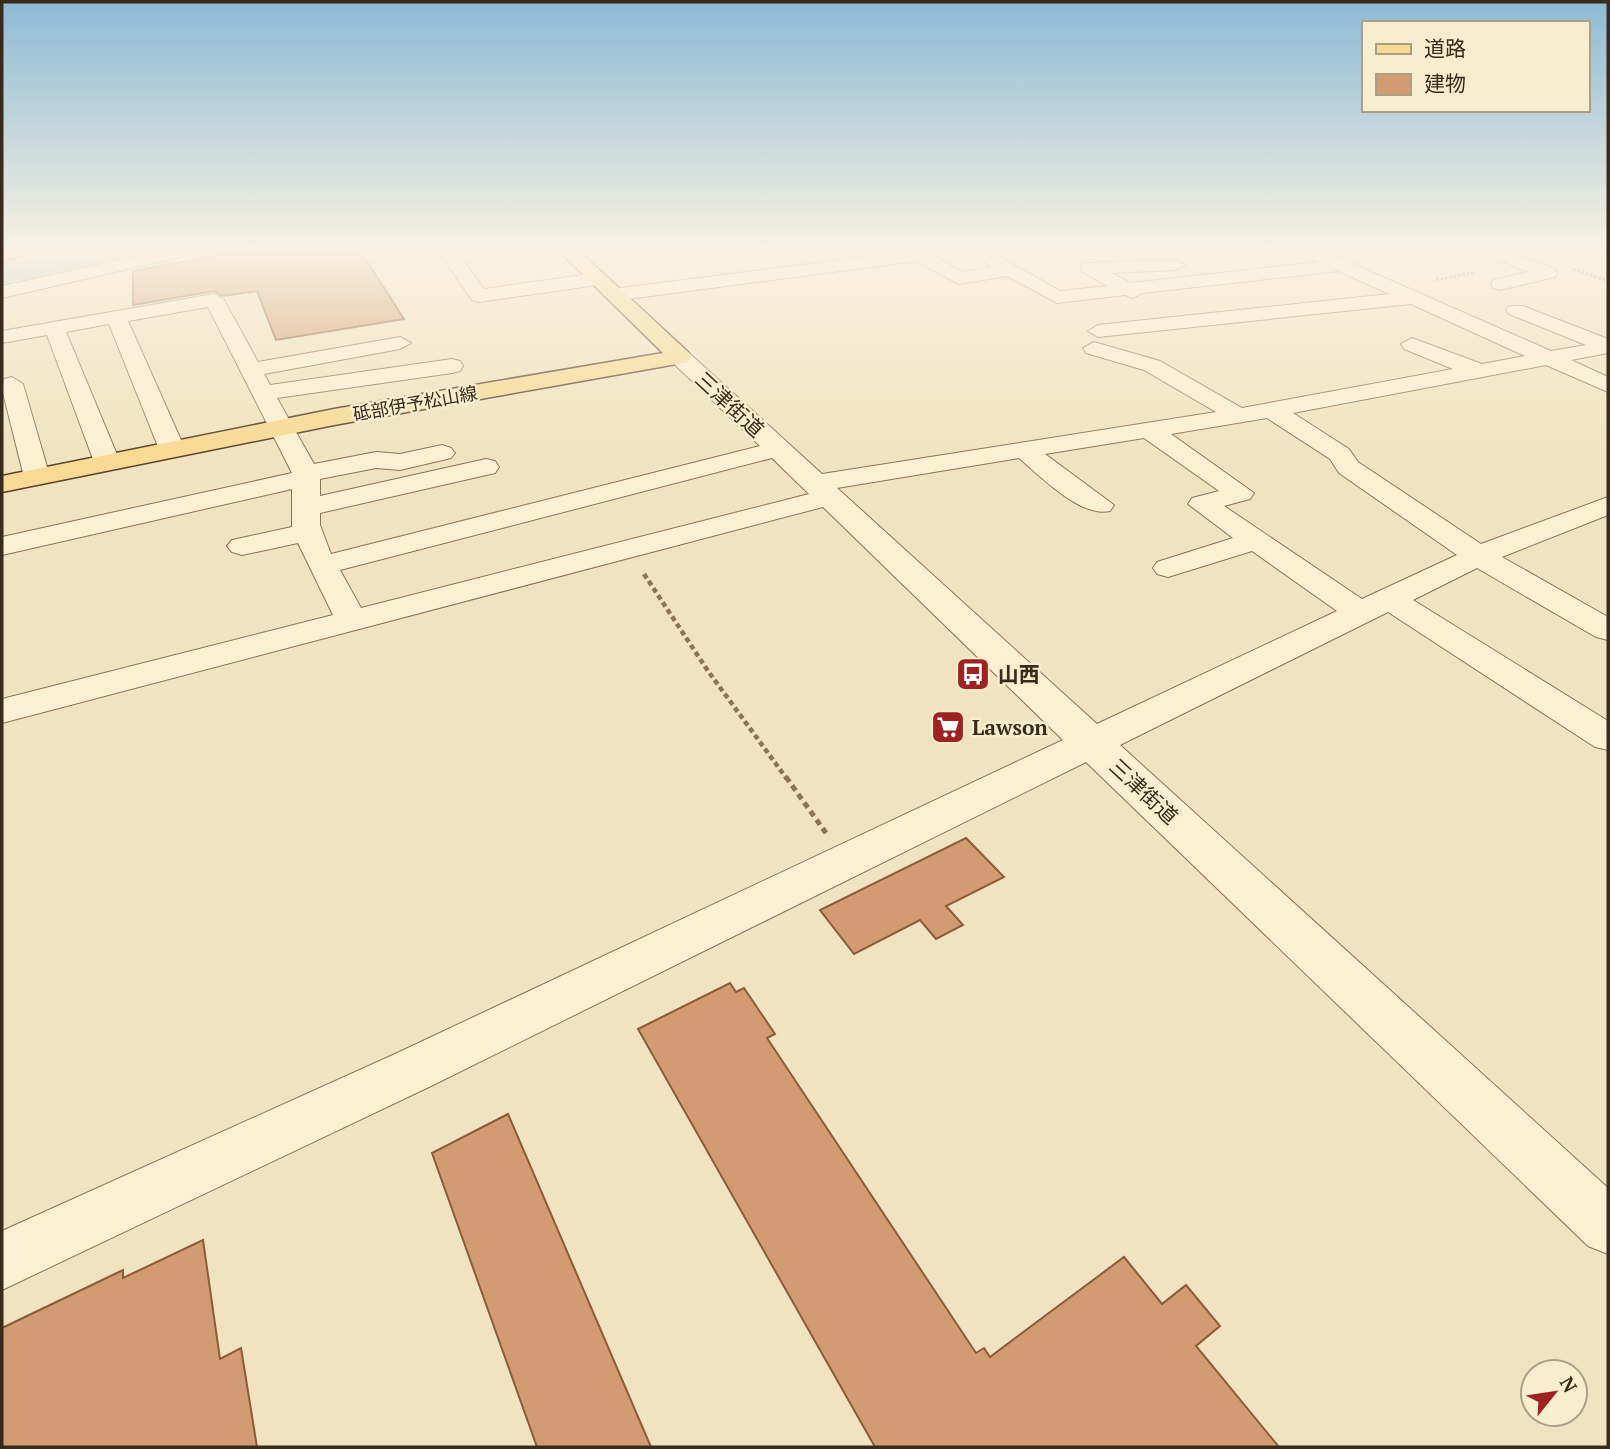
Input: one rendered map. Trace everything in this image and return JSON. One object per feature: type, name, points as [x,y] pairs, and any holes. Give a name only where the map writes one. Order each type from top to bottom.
[{"type":"main road","points":[[640,320],[680,357]]},
{"type":"main road","name":"砥部伊予松山線","points":[[2,484],[172,449],[266,400],[680,357]]},
{"type":"street","points":[[70,320],[69,329],[107,462]]},
{"type":"street","points":[[31,337],[116,320]]},
{"type":"street","points":[[224,320],[307,476],[307,520],[322,565],[353,622]]},
{"type":"street","points":[[1183,320],[1214,335]]},
{"type":"street","points":[[1206,320],[1096,340],[1176,375],[1238,416]]},
{"type":"street","points":[[1304,320],[1320,327]]},
{"type":"street","points":[[1369,320],[1378,324]]},
{"type":"street","points":[[1461,320],[1608,385]]},
{"type":"street","points":[[1541,320],[1608,346]]},
{"type":"street","points":[[118,321],[172,449]]},
{"type":"street","points":[[2,337],[69,329]]},
{"type":"street","points":[[266,400],[336,359],[401,344]]},
{"type":"street","points":[[1412,344],[1440,358],[1483,371]]},
{"type":"street","points":[[2,711],[628,550],[822,490],[1024,450],[1272,410],[1608,346]]},
{"type":"street","name":"三津街道","points":[[680,357],[1608,1226]]},
{"type":"street","points":[[266,400],[452,366]]},
{"type":"street","points":[[12,384],[37,477]]},
{"type":"street","points":[[266,400],[409,388]]},
{"type":"street","points":[[1272,410],[1340,454],[1348,467],[1478,556],[1608,630]]},
{"type":"street","points":[[1149,430],[1240,493],[1202,505],[1255,541],[1608,738]]},
{"type":"street","points":[[322,565],[779,449]]},
{"type":"street","points":[[1024,450],[1064,483],[1100,505]]},
{"type":"street","points":[[2,546],[66,538],[376,460],[400,462],[469,453],[243,546]]},
{"type":"street","points":[[2,1261],[413,1070],[1478,556],[1608,505]]},
{"type":"street","points":[[1167,567],[1255,541]]},
{"type":"path","points":[[628,550],[708,671],[845,860]]},
{"type":"building","points":[[268,320],[400,320],[276,340]]},
{"type":"building","points":[[966,838],[1004,877],[946,906],[963,925],[936,939],[920,920],[854,954],[820,910]]},
{"type":"building","points":[[730,983],[736,992],[744,988],[775,1034],[767,1038],[976,1353],[984,1348],[990,1357],[1124,1257],[1162,1304],[1186,1285],[1220,1326],[1196,1346],[1279,1447],[875,1447],[638,1029]]},
{"type":"building","points":[[508,1114],[651,1447],[537,1447],[432,1153]]},
{"type":"building","points":[[203,1240],[220,1359],[241,1348],[257,1447],[2,1447],[2,1328],[123,1270],[123,1278]]},
{"type":"place","name":"山西","points":[[973,674]]},
{"type":"place","name":"Lawson","points":[[948,727]]}]
